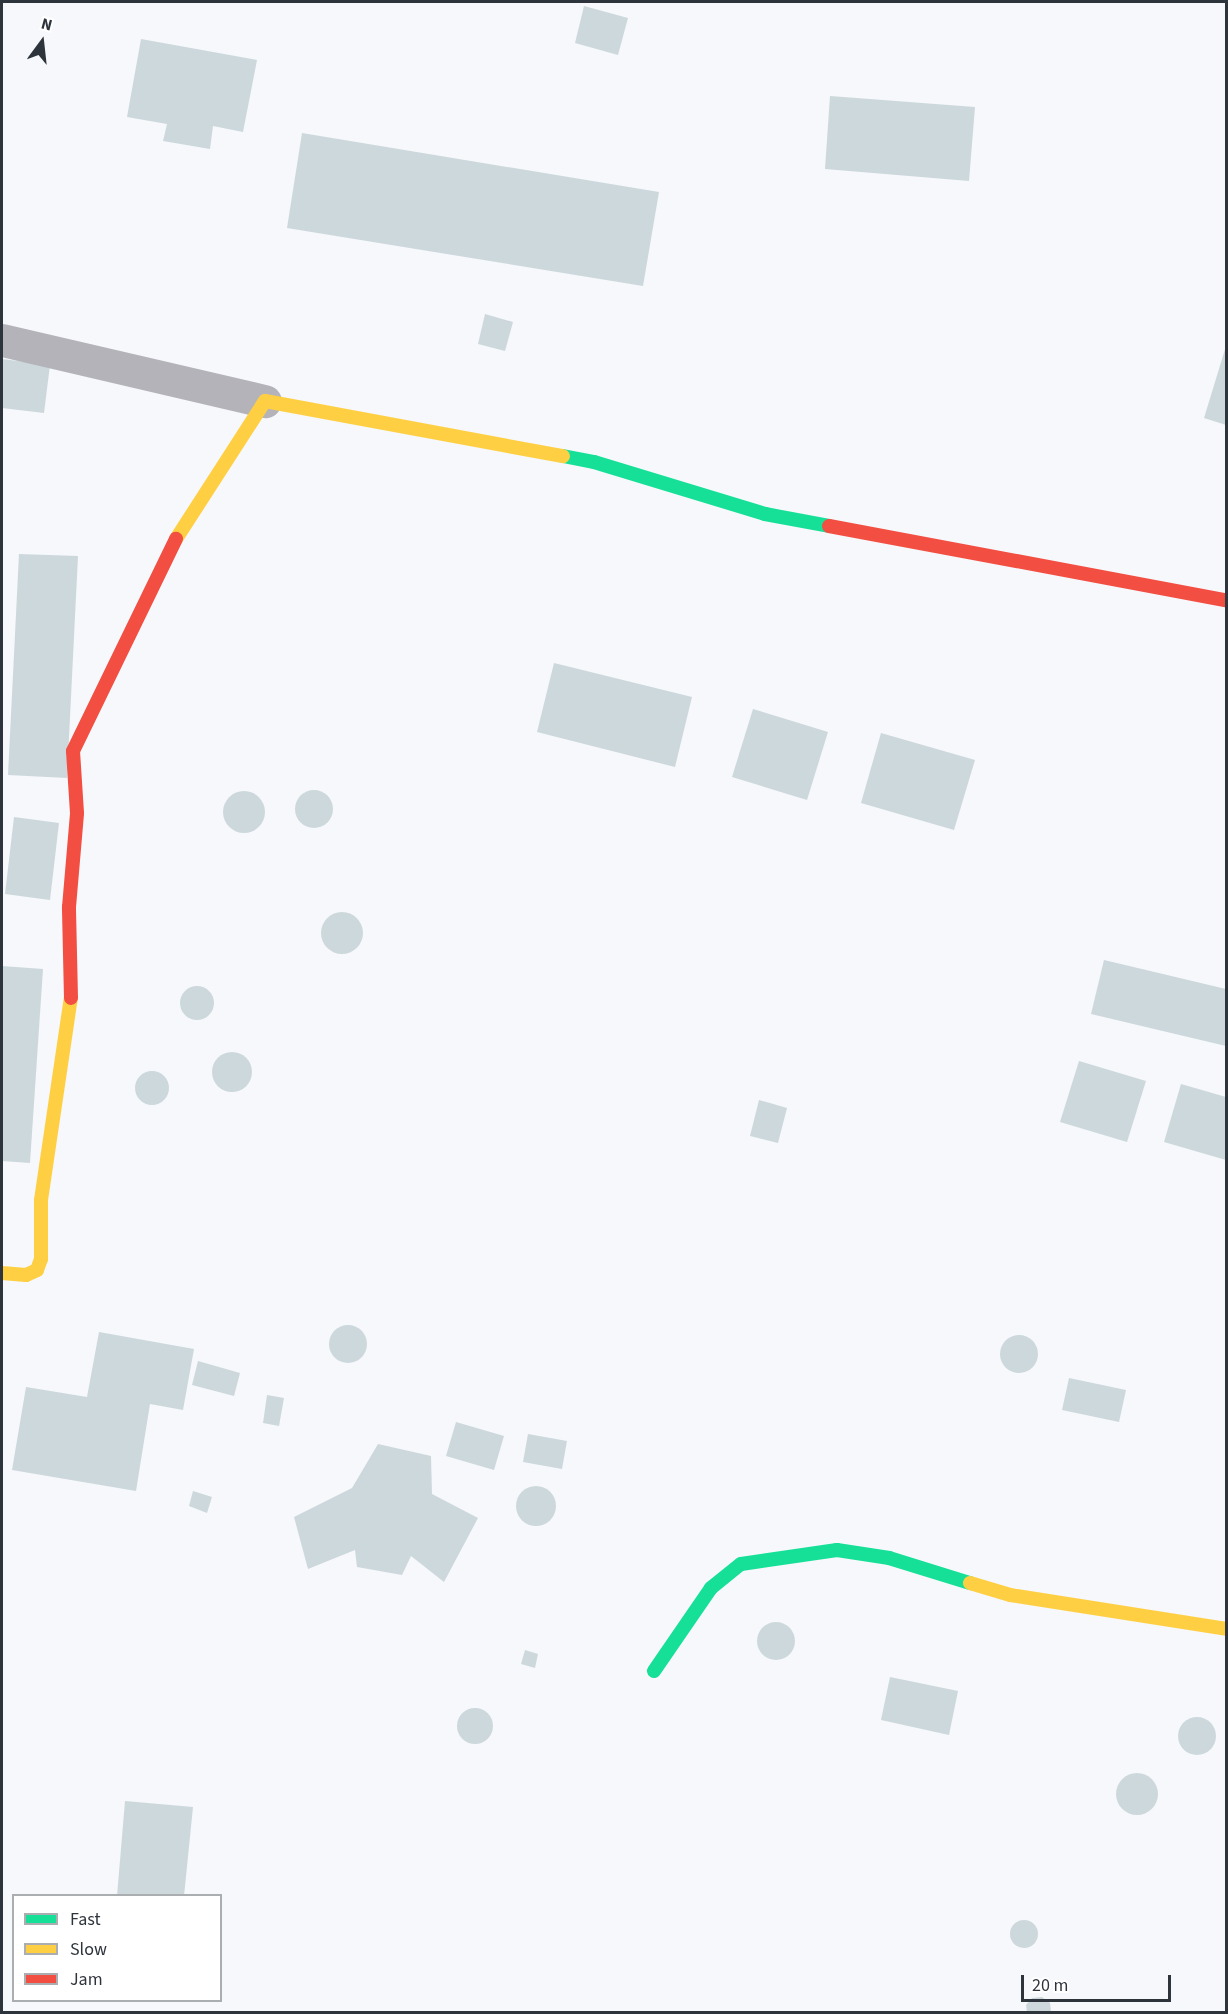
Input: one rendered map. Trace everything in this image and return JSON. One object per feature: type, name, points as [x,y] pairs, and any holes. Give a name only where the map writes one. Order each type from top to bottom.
[{"type":"street","points":[[2,340],[265,401],[594,462],[765,514],[1227,600]]},
{"type":"street","points":[[2,1272],[26,1275],[37,1270],[42,1259],[41,1200],[71,996],[69,907],[77,813],[73,751],[182,526],[265,401]]},
{"type":"street","points":[[654,1671],[711,1588],[741,1564],[837,1550],[889,1558],[1010,1595],[1227,1629]]},
{"type":"building","points":[[584,6],[628,18],[618,55],[575,43]]},
{"type":"building","points":[[141,39],[257,60],[243,132],[213,126],[210,149],[163,141],[167,124],[127,117]]},
{"type":"building","points":[[830,96],[975,107],[969,181],[825,169]]},
{"type":"building","points":[[302,133],[659,192],[643,286],[287,228]]},
{"type":"building","points":[[485,314],[513,322],[505,351],[478,344]]},
{"type":"building","points":[[1226,346],[1226,425],[1204,418]]},
{"type":"building","points":[[2,359],[50,365],[44,413],[2,408]]},
{"type":"building","points":[[19,554],[78,556],[67,778],[8,775]]},
{"type":"building","points":[[554,663],[692,697],[675,767],[537,732]]},
{"type":"building","points":[[753,709],[828,732],[807,800],[732,777]]},
{"type":"building","points":[[881,733],[975,760],[954,830],[861,803]]},
{"type":"building","points":[[314,790],[327,796],[333,809],[327,822],[314,828],[301,822],[295,809],[301,796]]},
{"type":"building","points":[[244,791],[252,792],[259,797],[264,804],[264,820],[259,827],[252,832],[244,833],[236,832],[229,827],[224,820],[223,812],[224,804],[229,797],[236,792]]},
{"type":"building","points":[[14,817],[59,823],[50,900],[5,894]]},
{"type":"building","points":[[342,912],[350,913],[357,918],[362,925],[362,941],[357,948],[350,953],[342,954],[334,953],[327,948],[322,941],[321,933],[322,925],[327,918],[334,913]]},
{"type":"building","points":[[1104,960],[1226,989],[1226,1046],[1091,1014]]},
{"type":"building","points":[[2,966],[43,969],[30,1163],[2,1161]]},
{"type":"building","points":[[197,986],[209,991],[214,1003],[209,1015],[197,1020],[185,1015],[180,1003],[185,991]]},
{"type":"building","points":[[232,1052],[240,1053],[246,1058],[251,1064],[251,1080],[246,1086],[240,1091],[232,1092],[224,1091],[218,1086],[213,1080],[212,1072],[213,1064],[218,1058],[224,1053]]},
{"type":"building","points":[[1079,1061],[1146,1081],[1127,1142],[1060,1122]]},
{"type":"building","points":[[152,1071],[164,1076],[169,1088],[164,1100],[152,1105],[140,1100],[135,1088],[140,1076]]},
{"type":"building","points":[[1181,1084],[1226,1097],[1226,1160],[1164,1142]]},
{"type":"building","points":[[759,1100],[787,1108],[778,1143],[750,1136]]},
{"type":"building","points":[[348,1325],[361,1331],[367,1344],[361,1357],[348,1363],[335,1357],[329,1344],[335,1331]]},
{"type":"building","points":[[99,1332],[194,1349],[183,1410],[150,1404],[136,1491],[12,1470],[26,1387],[87,1397]]},
{"type":"building","points":[[1019,1335],[1032,1341],[1038,1354],[1032,1367],[1019,1373],[1006,1367],[1000,1354],[1006,1341]]},
{"type":"building","points":[[198,1361],[240,1373],[234,1396],[192,1385]]},
{"type":"building","points":[[1069,1378],[1126,1390],[1119,1422],[1062,1410]]},
{"type":"building","points":[[267,1395],[284,1398],[279,1426],[263,1423]]},
{"type":"building","points":[[456,1422],[504,1436],[494,1470],[446,1456]]},
{"type":"building","points":[[528,1434],[567,1441],[562,1469],[523,1462]]},
{"type":"building","points":[[378,1444],[431,1456],[432,1494],[478,1518],[444,1582],[411,1556],[402,1575],[357,1567],[355,1550],[308,1569],[294,1517],[352,1488]]},
{"type":"building","points":[[536,1486],[550,1492],[556,1506],[550,1520],[536,1526],[522,1520],[516,1506],[522,1492]]},
{"type":"building","points":[[193,1491],[212,1497],[207,1513],[189,1506]]},
{"type":"building","points":[[776,1622],[790,1627],[795,1641],[790,1655],[776,1660],[762,1655],[757,1641],[762,1627]]},
{"type":"building","points":[[525,1650],[538,1654],[535,1668],[521,1664]]},
{"type":"building","points":[[890,1677],[958,1691],[949,1735],[881,1720]]},
{"type":"building","points":[[475,1708],[487,1714],[493,1726],[487,1738],[475,1744],[463,1738],[457,1726],[463,1714]]},
{"type":"building","points":[[1197,1717],[1211,1722],[1216,1736],[1211,1750],[1197,1755],[1183,1750],[1178,1736],[1183,1722]]},
{"type":"building","points":[[1137,1773],[1152,1779],[1158,1794],[1152,1809],[1137,1815],[1122,1809],[1116,1794],[1122,1779]]},
{"type":"building","points":[[125,1801],[193,1807],[184,1894],[117,1894]]},
{"type":"building","points":[[1024,1920],[1034,1924],[1038,1934],[1034,1944],[1024,1948],[1014,1944],[1010,1934],[1014,1924]]},
{"type":"building","points":[[1042,1997],[1050,2003],[1051,2012],[1027,2012],[1026,2005],[1032,1998]]},
{"type":"traffic: fast","points":[[563,456],[594,462],[765,514],[829,526]]},
{"type":"traffic: fast","points":[[654,1671],[711,1588],[741,1564],[837,1550],[889,1558],[970,1583]]},
{"type":"traffic: slow","points":[[176,539],[265,401],[563,456]]},
{"type":"traffic: slow","points":[[2,1273],[26,1275],[37,1270],[41,1259],[41,1200],[71,998]]},
{"type":"traffic: slow","points":[[970,1583],[1010,1595],[1226,1629]]},
{"type":"traffic: jam","points":[[829,526],[1226,600]]},
{"type":"traffic: jam","points":[[71,998],[69,907],[77,813],[73,751],[176,539]]}]
